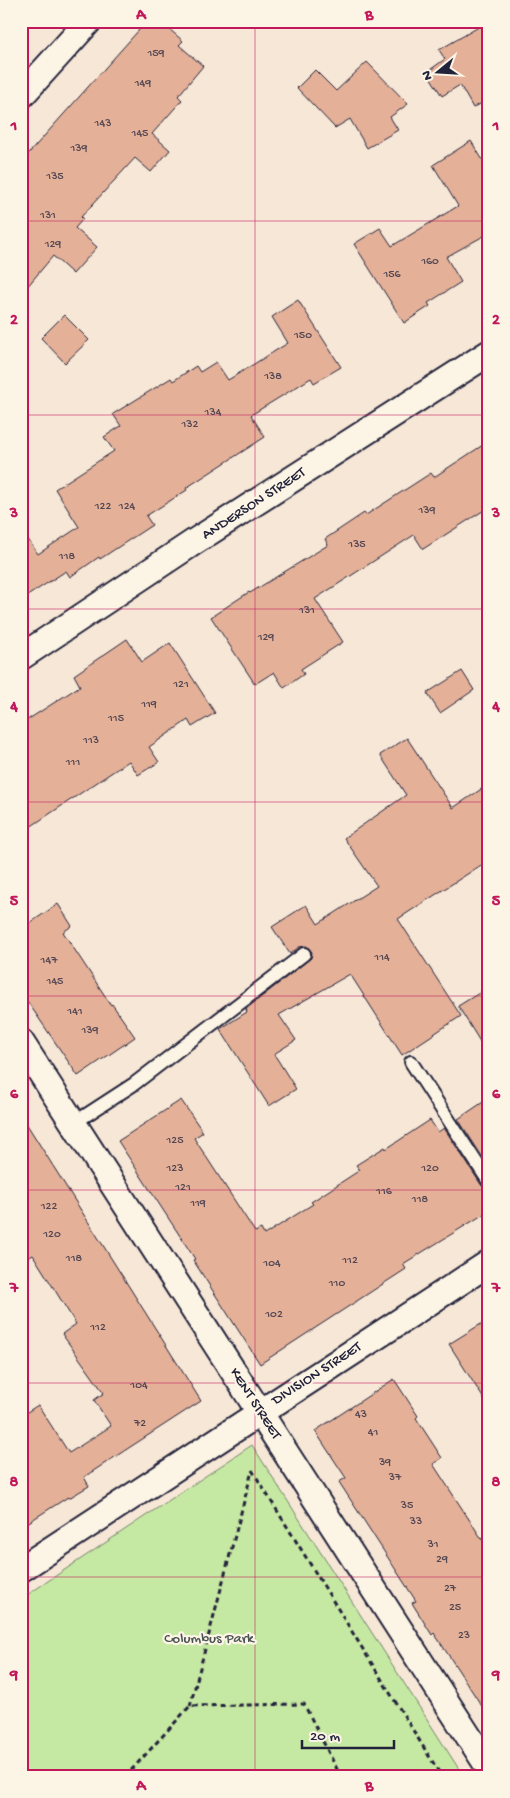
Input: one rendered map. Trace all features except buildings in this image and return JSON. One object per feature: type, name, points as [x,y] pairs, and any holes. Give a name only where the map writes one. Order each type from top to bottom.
[{"type":"street","points":[[24,87],[89,21]]},
{"type":"street","name":"ANDERSON STREET","points":[[21,657],[489,353]]},
{"type":"street","name":"KENT STREET","points":[[21,1042],[489,1768]]},
{"type":"street","name":"DIVISION STREET","points":[[21,1569],[489,1263]]},
{"type":"lane","points":[[74,1122],[134,1084],[304,954]]},
{"type":"lane","points":[[411,1062],[489,1182]]},
{"type":"path","points":[[125,1777],[190,1706],[252,1470],[442,1777]]},
{"type":"path","points":[[190,1706],[304,1704],[341,1777]]},
{"type":"green space","name":"Columbus Park","points":[[252,1445],[464,1777],[21,1777],[21,1599]]}]
